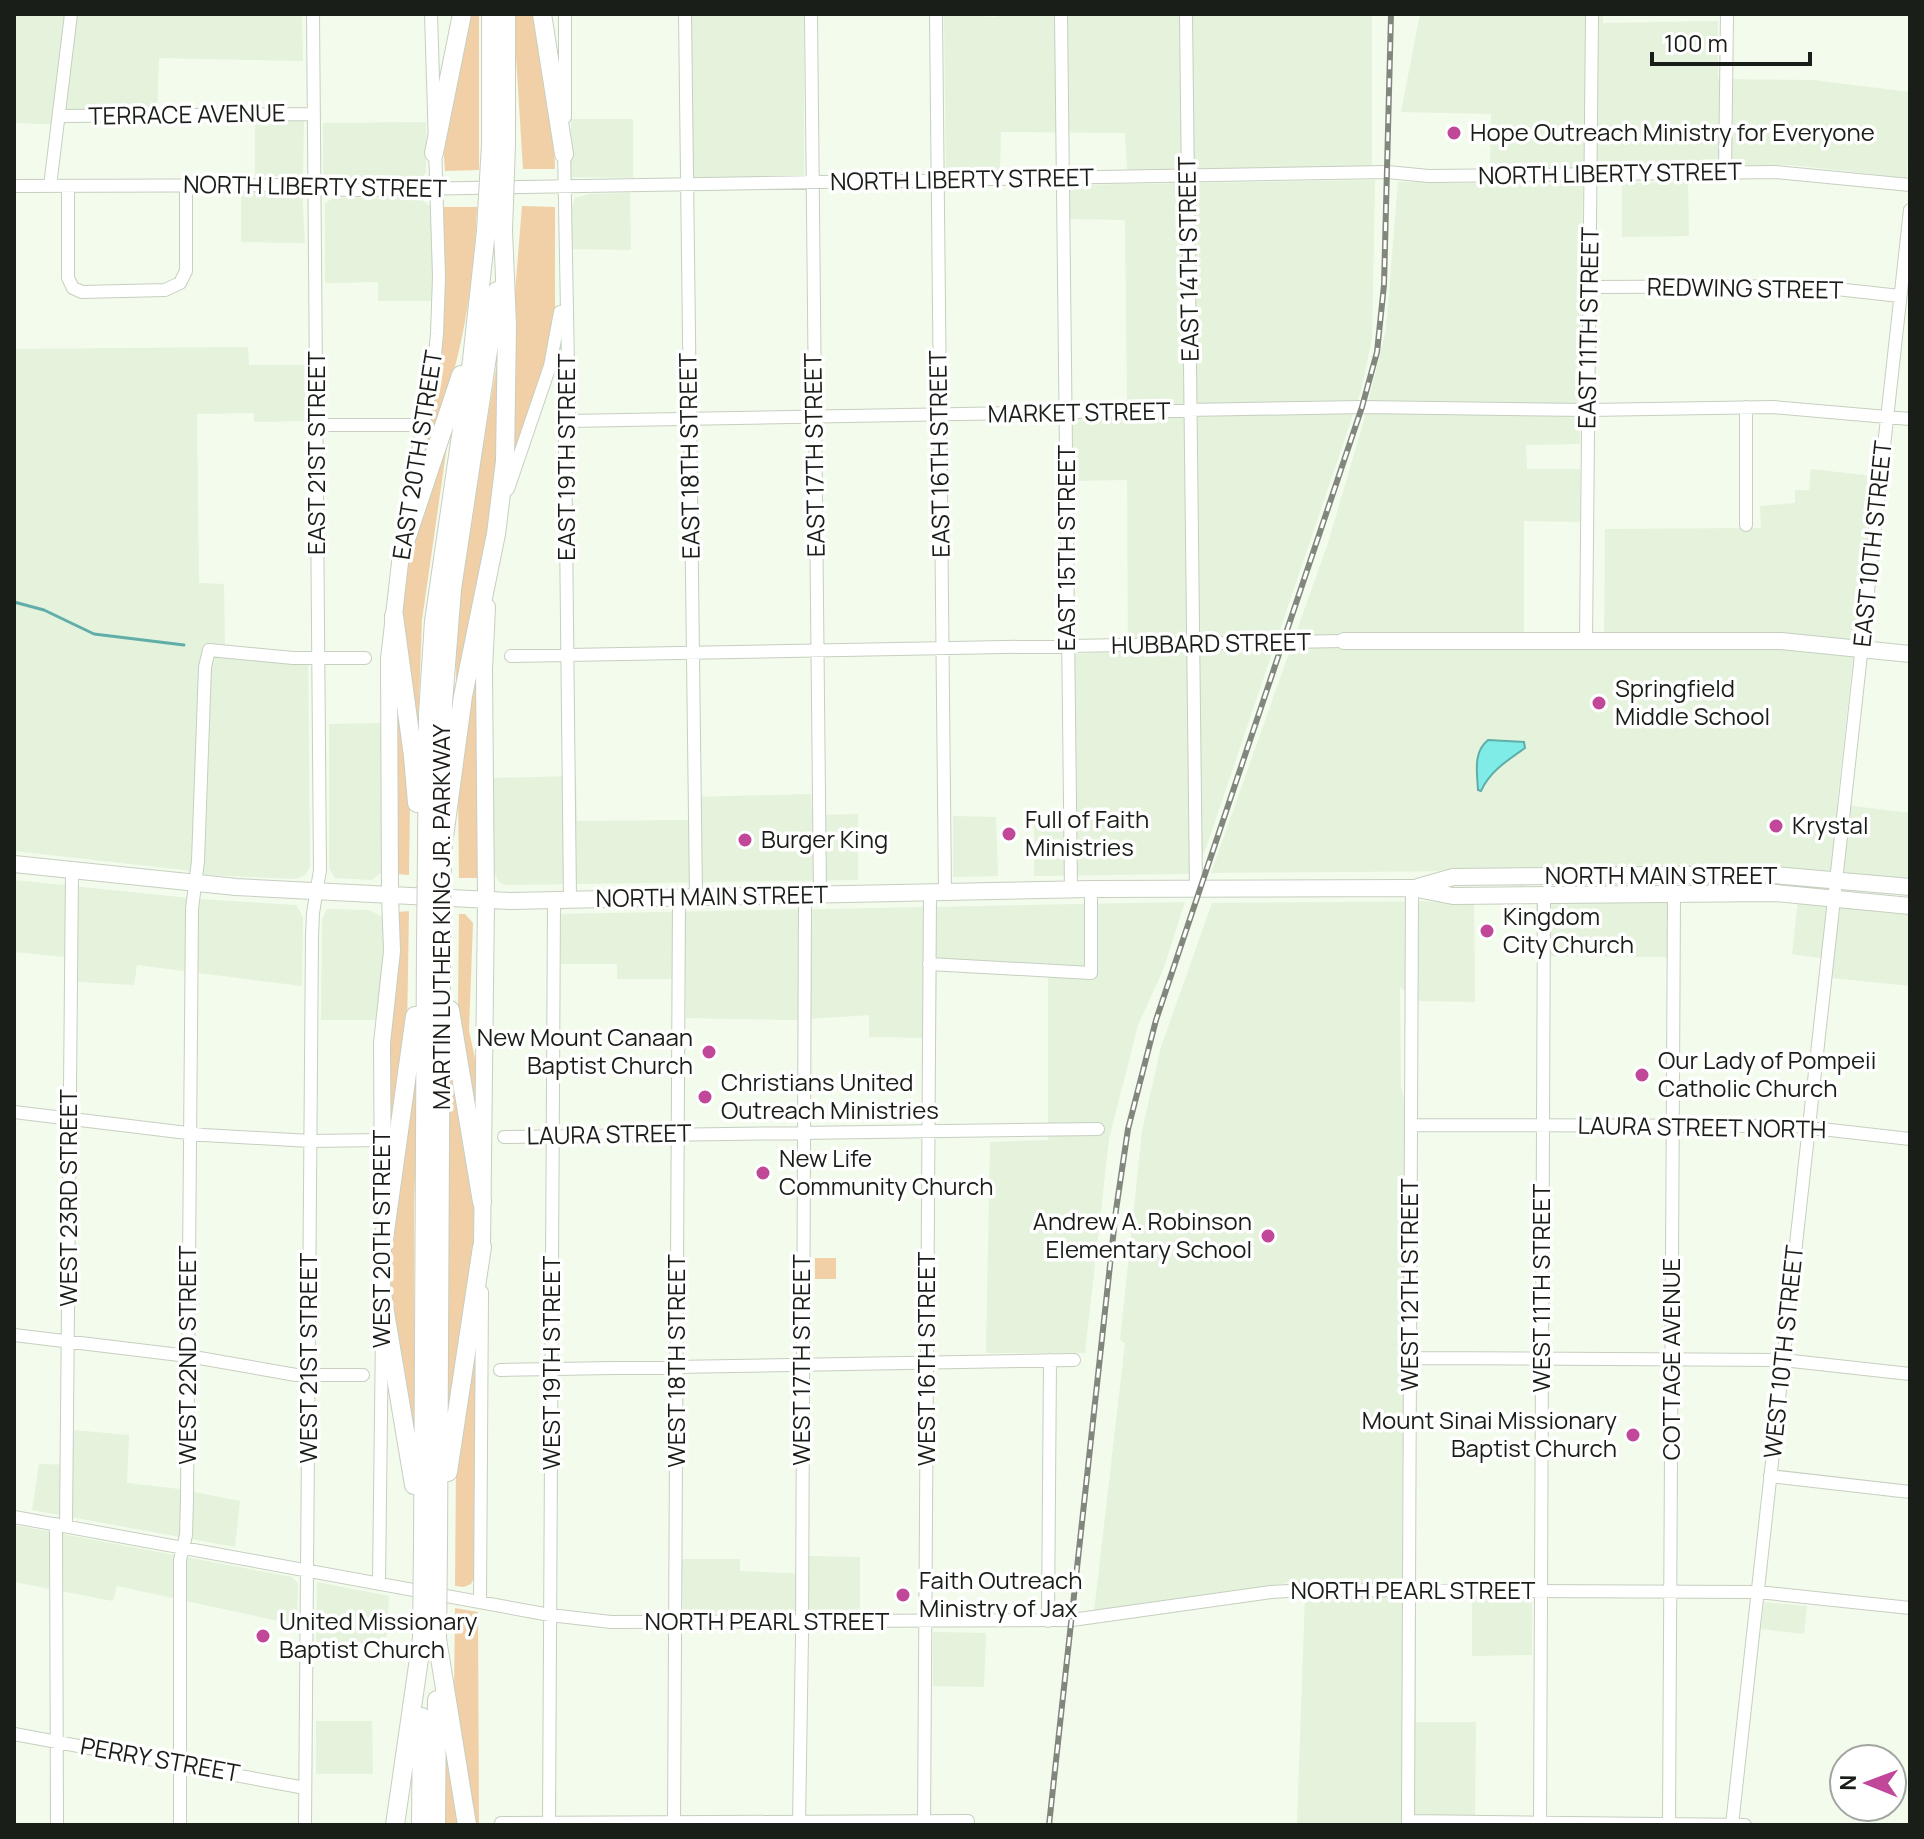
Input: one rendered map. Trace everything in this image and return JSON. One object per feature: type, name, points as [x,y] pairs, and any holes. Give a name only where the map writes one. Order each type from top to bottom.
[{"type":"highway","points":[[434,153],[462,14]]},
{"type":"highway","name":"MARTIN LUTHER KING JR. PARKWAY","points":[[491,14],[499,143]]},
{"type":"highway","name":"MARTIN LUTHER KING JR. PARKWAY","points":[[432,851],[450,608],[493,324],[494,231],[506,14]]},
{"type":"highway","points":[[542,14],[564,154]]},
{"type":"highway","points":[[432,851],[496,534],[506,436],[507,325],[494,231]]},
{"type":"highway","name":"MARTIN LUTHER KING JR. PARKWAY","points":[[430,1546],[422,1516],[432,851],[428,704],[435,611],[494,231]]},
{"type":"highway","points":[[401,554],[461,375],[472,360]]},
{"type":"highway","points":[[394,616],[418,814],[432,851]]},
{"type":"highway","points":[[431,947],[449,1008],[482,1202]]},
{"type":"highway","points":[[383,1246],[412,1048],[417,992],[431,947]]},
{"type":"highway","name":"MARTIN LUTHER KING JR. PARKWAY","points":[[431,947],[430,1638],[436,1825]]},
{"type":"highway","points":[[430,1546],[482,1247]]},
{"type":"highway","points":[[382,1294],[415,1494],[422,1516]]},
{"type":"highway","points":[[395,1825],[430,1638]]},
{"type":"highway","points":[[430,1638],[467,1825]]},
{"type":"highway","name":"MARTIN LUTHER KING JR. PARKWAY","points":[[421,1825],[430,1638]]},
{"type":"main road","points":[[482,1247],[486,900],[484,657],[496,534]]},
{"type":"main road","name":"EAST 20TH STREET","points":[[390,896],[389,659],[401,554]]},
{"type":"main road","name":"HUBBARD STREET","points":[[1344,641],[1796,642],[1910,654]]},
{"type":"main road","name":"NORTH MAIN STREET","points":[[14,864],[195,884],[486,900],[1091,889],[1412,888],[1453,896],[1776,893],[1910,906]]},
{"type":"main road","name":"NORTH MAIN STREET","points":[[1412,888],[1453,877],[1762,874],[1910,887]]},
{"type":"main road","name":"WEST 20TH STREET","points":[[382,1294],[382,1043],[392,951],[390,896]]},
{"type":"street","points":[[50,186],[71,14]]},
{"type":"street","name":"EAST 21ST STREET","points":[[313,14],[320,870],[316,892]]},
{"type":"street","name":"EAST 20TH STREET","points":[[401,554],[437,334],[437,189],[431,14]]},
{"type":"street","name":"EAST 19TH STREET","points":[[562,900],[567,655],[565,437],[569,421],[564,186],[565,14]]},
{"type":"street","name":"EAST 18TH STREET","points":[[685,14],[692,653],[687,897]]},
{"type":"street","name":"EAST 17TH STREET","points":[[811,14],[818,651],[812,896]]},
{"type":"street","name":"EAST 16TH STREET","points":[[936,14],[943,649],[938,893]]},
{"type":"street","name":"EAST 15TH STREET","points":[[1061,14],[1071,890]]},
{"type":"street","name":"EAST 14TH STREET","points":[[1186,14],[1196,888]]},
{"type":"street","name":"EAST 11TH STREET","points":[[1586,642],[1592,14]]},
{"type":"street","points":[[1725,174],[1727,14]]},
{"type":"street","name":"TERRACE AVENUE","points":[[59,116],[314,114]]},
{"type":"street","name":"NORTH LIBERTY STREET","points":[[14,186],[299,185],[314,189],[437,189],[1387,172],[1429,176],[1787,173],[1910,185]]},
{"type":"street","points":[[68,186],[68,278],[73,288],[82,292],[165,290],[180,283],[186,271],[186,185]]},
{"type":"street","name":"EAST 10TH STREET","points":[[1836,879],[1910,210]]},
{"type":"street","points":[[496,534],[510,482],[553,355],[560,317],[565,253]]},
{"type":"street","name":"REDWING STREET","points":[[1589,287],[1796,286],[1900,296]]},
{"type":"street","name":"MARKET STREET","points":[[569,421],[1362,407],[1588,410],[1746,407],[1814,409],[1910,419]]},
{"type":"street","points":[[1746,407],[1746,525]]},
{"type":"street","points":[[316,425],[424,425]]},
{"type":"street","name":"HUBBARD STREET","points":[[511,656],[1344,641]]},
{"type":"street","name":"WEST 22ND STREET","points":[[180,1825],[180,1560],[187,1511],[192,909],[198,861],[205,667],[209,650],[318,659]]},
{"type":"street","points":[[318,659],[365,658]]},
{"type":"street","name":"WEST 23RD STREET","points":[[57,1825],[61,1525],[68,1341],[72,870]]},
{"type":"street","name":"WEST 10TH STREET","points":[[1736,1825],[1770,1476],[1836,879]]},
{"type":"street","name":"WEST 12TH STREET","points":[[1408,1823],[1412,888]]},
{"type":"street","points":[[929,964],[1091,973],[1091,889]]},
{"type":"street","name":"WEST 21ST STREET","points":[[305,1825],[310,1141],[313,913],[316,892]]},
{"type":"street","name":"WEST 16TH STREET","points":[[924,1824],[929,964],[938,893]]},
{"type":"street","name":"COTTAGE AVENUE","points":[[1669,1824],[1674,894]]},
{"type":"street","name":"WEST 11TH STREET","points":[[1540,1824],[1544,895]]},
{"type":"street","name":"WEST 17TH STREET","points":[[799,1824],[804,1132],[812,896]]},
{"type":"street","name":"WEST 18TH STREET","points":[[674,1824],[678,1134],[687,897]]},
{"type":"street","name":"WEST 19TH STREET","points":[[549,1824],[554,1136],[562,900]]},
{"type":"street","points":[[14,1112],[189,1133],[310,1141],[383,1140]]},
{"type":"street","name":"LAURA STREET NORTH","points":[[1411,1125],[1808,1128],[1910,1139]]},
{"type":"street","name":"LAURA STREET","points":[[504,1137],[1098,1129]]},
{"type":"street","points":[[480,1601],[482,1247]]},
{"type":"street","name":"WEST 20TH STREET","points":[[379,1583],[382,1294]]},
{"type":"street","points":[[14,1335],[188,1356],[296,1375],[363,1375]]},
{"type":"street","points":[[1410,1358],[1783,1360],[1910,1374]]},
{"type":"street","points":[[1048,1621],[1050,1360]]},
{"type":"street","points":[[500,1370],[1074,1360]]},
{"type":"street","points":[[1770,1476],[1910,1492]]},
{"type":"street","name":"NORTH PEARL STREET","points":[[14,1517],[550,1615],[611,1622],[1087,1620],[1271,1592],[1758,1592],[1910,1608]]},
{"type":"street","name":"PERRY STREET","points":[[14,1734],[305,1788]]},
{"type":"street","points":[[501,1823],[924,1824],[968,1821]]},
{"type":"street","points":[[1408,1823],[1736,1825]]},
{"type":"shaded area","points":[[14,14],[302,14],[303,61],[159,58],[157,109],[68,109],[65,125],[15,123],[14,127]]},
{"type":"shaded area","points":[[467,14],[479,14],[479,170],[445,171],[443,143]]},
{"type":"shaded area","points":[[516,14],[538,14],[555,169],[523,169]]},
{"type":"shaded area","points":[[691,14],[804,14],[804,177],[693,177]]},
{"type":"shaded area","points":[[944,14],[997,17],[998,14],[1372,14],[1372,166],[1127,170],[1125,133],[1001,132],[1000,173],[946,172]]},
{"type":"shaded area","points":[[1420,14],[1603,14],[1603,23],[1718,21],[1718,79],[1813,80],[1910,92],[1907,178],[1792,165],[1490,170],[1491,114],[1401,112]]},
{"type":"shaded area","points":[[304,119],[303,173],[298,176],[255,176],[255,120]]},
{"type":"shaded area","points":[[571,119],[633,119],[633,178],[571,177]]},
{"type":"shaded area","points":[[426,122],[426,173],[421,178],[411,182],[336,183],[325,180],[323,123]]},
{"type":"shaded area","points":[[1375,180],[1372,338],[1361,391],[1205,851],[1188,874],[1034,876],[1034,817],[1077,817],[1075,654],[1128,651],[1127,480],[1072,481],[1072,402],[1127,400],[1125,220],[1070,219],[1069,185]]},
{"type":"shaded area","points":[[1398,182],[1583,184],[1580,444],[1526,445],[1527,469],[1580,469],[1580,522],[1524,521],[1524,647],[1604,648],[1605,529],[1761,528],[1760,506],[1795,503],[1795,490],[1809,490],[1811,469],[1873,476],[1837,804],[1910,813],[1910,882],[1705,869],[1211,873],[1328,543],[1364,420],[1386,329]]},
{"type":"shaded area","points":[[1688,182],[1689,236],[1622,237],[1622,183]]},
{"type":"shaded area","points":[[241,192],[302,193],[305,243],[241,242]]},
{"type":"shaded area","points":[[630,193],[631,250],[572,249],[572,207],[575,198],[589,194]]},
{"type":"shaded area","points":[[403,197],[422,200],[431,207],[433,301],[378,301],[378,282],[325,283],[325,203],[334,198]]},
{"type":"shaded area","points":[[522,206],[555,207],[555,321],[548,354],[511,463],[515,292]]},
{"type":"shaded area","points":[[444,207],[477,207],[472,274],[456,363],[415,484],[444,264]]},
{"type":"shaded area","points":[[248,347],[249,365],[307,365],[306,421],[254,422],[254,413],[197,414],[199,583],[224,584],[225,645],[308,655],[310,867],[305,875],[296,879],[204,875],[184,870],[14,851],[14,349]]},
{"type":"shaded area","points":[[498,357],[497,490],[456,694],[456,652],[464,567]]},
{"type":"shaded area","points":[[449,432],[422,620],[418,729],[403,627],[406,553]]},
{"type":"shaded area","points":[[483,606],[478,878],[459,878],[458,793]]},
{"type":"shaded area","points":[[397,664],[410,803],[409,875],[397,874]]},
{"type":"shaded area","points":[[386,723],[383,871],[372,880],[335,878],[329,868],[329,724]]},
{"type":"shaded area","points":[[576,776],[577,821],[688,820],[688,797],[811,794],[812,815],[858,814],[858,880],[504,885],[499,882],[492,868],[493,778]]},
{"type":"shaded area","points":[[953,816],[996,817],[998,876],[953,877]]},
{"type":"shaded area","points":[[14,880],[199,899],[296,905],[303,917],[302,986],[137,965],[134,985],[66,981],[66,957],[14,952]]},
{"type":"shaded area","points":[[1667,900],[1667,957],[1537,956],[1536,901]]},
{"type":"shaded area","points":[[1798,900],[1910,915],[1910,986],[1832,978],[1834,960],[1792,954]]},
{"type":"shaded area","name":"Andrew A. Robinson Elementary School","points":[[1474,901],[1475,1002],[1418,1001],[1400,987],[1401,1087],[1405,1102],[1402,1583],[1288,1583],[1094,1612],[1125,1343],[1120,1340],[1142,1131],[1161,1047],[1212,903]]},
{"type":"shaded area","points":[[1185,902],[1163,970],[1138,1025],[1109,1139],[1085,1353],[986,1353],[990,1142],[1048,1140],[1048,975],[937,969],[936,1038],[869,1037],[869,1015],[795,1020],[686,1018],[686,979],[617,979],[617,964],[561,964],[561,914]]},
{"type":"shaded area","points":[[327,909],[369,910],[381,916],[386,926],[380,1020],[321,1020],[322,919]]},
{"type":"shaded area","points":[[409,911],[407,1031],[401,1082],[386,1152],[386,1085],[398,912]]},
{"type":"shaded area","points":[[459,914],[465,914],[473,923],[469,1031],[477,1067],[479,1156],[458,1003]]},
{"type":"shaded area","points":[[449,1029],[474,1211],[473,1267],[447,1421]]},
{"type":"shaded area","points":[[419,1051],[414,1205],[414,1445],[390,1290],[389,1235]]},
{"type":"shaded area","points":[[815,1258],[836,1258],[836,1279],[815,1279]]},
{"type":"shaded area","points":[[478,1324],[475,1576],[471,1584],[464,1587],[455,1586],[456,1471]]},
{"type":"shaded area","points":[[73,1430],[129,1435],[127,1483],[240,1501],[235,1547],[32,1510],[39,1464],[73,1465]]},
{"type":"shaded area","points":[[14,1525],[292,1577],[298,1583],[297,1625],[117,1586],[113,1601],[14,1582]]},
{"type":"shaded area","points":[[808,1556],[860,1557],[860,1611],[683,1613],[682,1559],[740,1559],[740,1571],[807,1574]]},
{"type":"shaded area","points":[[317,1582],[389,1596],[386,1644],[316,1642]]},
{"type":"shaded area","points":[[1305,1596],[1416,1598],[1416,1722],[1476,1722],[1475,1825],[1297,1825]]},
{"type":"shaded area","points":[[1472,1598],[1532,1598],[1532,1655],[1472,1656]]},
{"type":"shaded area","points":[[1764,1602],[1807,1606],[1804,1634],[1761,1629]]},
{"type":"shaded area","points":[[455,1608],[478,1612],[479,1825],[471,1825],[454,1692]]},
{"type":"shaded area","points":[[933,1632],[986,1633],[984,1687],[933,1686]]},
{"type":"shaded area","points":[[444,1718],[461,1825],[446,1825]]},
{"type":"shaded area","points":[[316,1721],[372,1721],[373,1774],[316,1774]]},
{"type":"water","points":[[1488,740],[1524,742],[1525,748],[1494,772],[1481,791],[1478,790],[1477,763],[1480,750]]},
{"type":"waterway","points":[[14,602],[44,610],[94,634],[184,645]]},
{"type":"railway","points":[[1049,1825],[1116,1210],[1128,1129],[1156,1020],[1362,407],[1377,352],[1384,285],[1391,14]]},
{"type":"place","name":"Hope Outreach Ministry for Everyone","points":[[1454,133]]},
{"type":"place","name":"Springfield Middle School","points":[[1599,703]]},
{"type":"place","name":"Krystal","points":[[1776,826]]},
{"type":"place","name":"Full of Faith Ministries","points":[[1009,834]]},
{"type":"place","name":"Burger King","points":[[745,840]]},
{"type":"place","name":"Kingdom City Church","points":[[1487,931]]},
{"type":"place","name":"New Mount Canaan Baptist Church","points":[[709,1052]]},
{"type":"place","name":"Our Lady of Pompeii Catholic Church","points":[[1642,1075]]},
{"type":"place","name":"Christians United Outreach Ministries","points":[[705,1097]]},
{"type":"place","name":"New Life Community Church","points":[[763,1173]]},
{"type":"place","name":"Andrew A. Robinson Elementary School","points":[[1268,1236]]},
{"type":"place","name":"Mount Sinai Missionary Baptist Church","points":[[1633,1435]]},
{"type":"place","name":"Faith Outreach Ministry of Jax","points":[[903,1595]]},
{"type":"place","name":"United Missionary Baptist Church","points":[[263,1636]]}]
